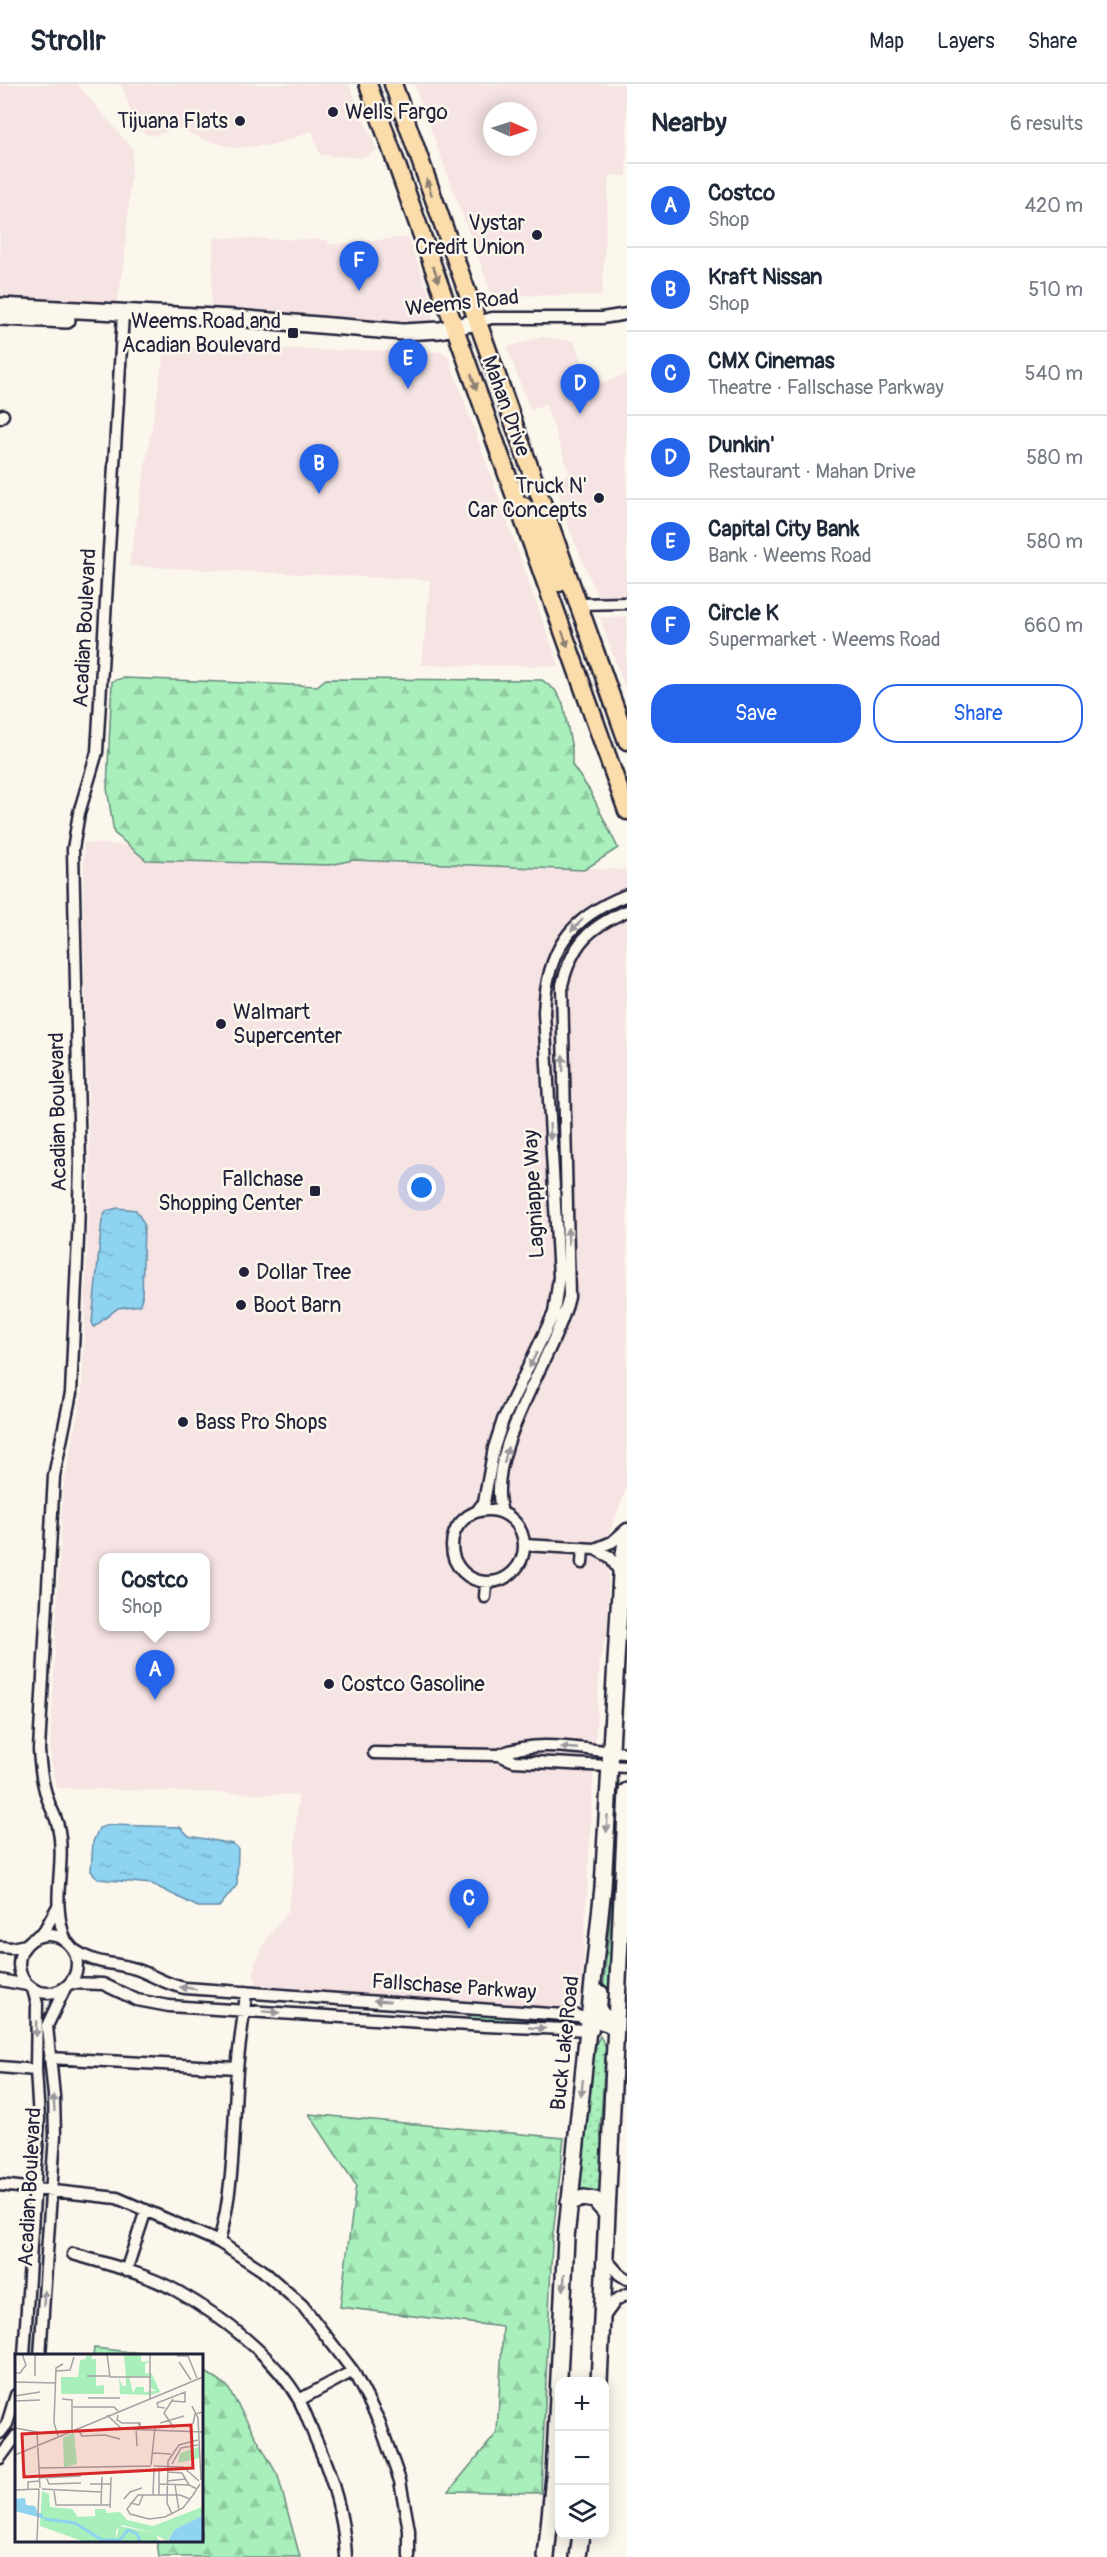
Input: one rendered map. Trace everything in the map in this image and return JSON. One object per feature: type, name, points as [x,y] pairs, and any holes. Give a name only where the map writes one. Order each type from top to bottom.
[{"type":"main road","name":"Mahan Drive","points":[[368,84],[627,811]]},
{"type":"main road","name":"Mahan Drive","points":[[393,84],[627,741]]},
{"type":"main road","name":"Weems Road","points":[[0,306],[235,325],[265,322],[403,332],[440,330],[477,322]]},
{"type":"main road","name":"Weems Road","points":[[0,317],[123,317]]},
{"type":"main road","points":[[512,488],[538,525],[564,595],[579,604]]},
{"type":"main road","name":"Buck Lake Road","points":[[546,2557],[554,2476],[569,2202],[585,2022],[603,1887],[621,1574],[627,1532]]},
{"type":"main road","points":[[599,2377],[614,2028],[623,1953],[627,1791]]},
{"type":"main road","points":[[603,1887],[609,1902],[598,2010],[614,2028]]},
{"type":"main road","points":[[569,2202],[584,2198],[595,2200],[607,2214]]},
{"type":"main road","points":[[560,2360],[568,2377]]},
{"type":"main road","points":[[578,2557],[580,2539]]},
{"type":"street","name":"Weems Road","points":[[477,322],[492,318],[602,318],[627,314]]},
{"type":"street","name":"Acadian Boulevard","points":[[70,1945],[59,1925],[57,1907],[59,1833],[41,1773],[39,1750],[54,1476],[70,1393],[78,1238],[80,1165],[73,849],[79,813],[97,752],[123,317]]},
{"type":"street","points":[[579,604],[627,603]]},
{"type":"street","name":"Lagniappe Way","points":[[477,1511],[484,1502],[494,1448],[501,1425],[549,1326],[561,1307],[544,1012],[551,962],[568,934],[582,920],[610,902],[627,895]]},
{"type":"street","name":"Lagniappe Way","points":[[502,1512],[498,1499],[500,1479],[513,1429],[556,1337],[561,1307],[570,1279],[562,985],[567,963],[579,943],[593,928],[627,911]]},
{"type":"street","points":[[549,1104],[564,1104]]},
{"type":"street","points":[[554,1207],[567,1205]]},
{"type":"street","points":[[489,1421],[513,1429]]},
{"type":"street","points":[[489,1509],[502,1512],[520,1529],[524,1545],[523,1556],[513,1572],[496,1581],[474,1580],[463,1573],[455,1562],[452,1538],[465,1517],[477,1511],[489,1509]]},
{"type":"street","points":[[582,1563],[589,1549],[612,1542],[627,1532]]},
{"type":"street","points":[[524,1545],[589,1549],[610,1557],[621,1574]]},
{"type":"street","points":[[485,1597],[486,1582]]},
{"type":"street","points":[[499,1755],[512,1749],[545,1746],[609,1759],[627,1767]]},
{"type":"street","points":[[374,1753],[499,1755],[514,1761],[609,1759],[627,1752]]},
{"type":"street","name":"Acadian Boulevard","points":[[30,1942],[44,1931],[57,1907]]},
{"type":"street","points":[[0,1947],[30,1942],[51,1935],[70,1945],[77,1966],[68,1985],[50,1993],[0,1980]]},
{"type":"street","points":[[30,1942],[22,1951],[19,1965],[23,1979],[30,1987]]},
{"type":"street","name":"Fallschase Parkway","points":[[70,1945],[88,1959],[139,1970],[173,1986],[460,2006],[585,2022],[614,2028]]},
{"type":"street","name":"Fallschase Parkway","points":[[68,1985],[103,1984],[137,2000],[153,2004],[244,2011],[459,2024],[585,2022]]},
{"type":"street","name":"Acadian Boulevard","points":[[40,2354],[55,2135],[47,2026],[68,1985]]},
{"type":"street","name":"Acadian Boulevard","points":[[24,2354],[39,2119],[36,2070],[37,2004],[30,1987]]},
{"type":"street","points":[[219,2242],[232,2184],[237,2068],[246,1992]]},
{"type":"street","points":[[459,2024],[460,2006]]},
{"type":"street","points":[[49,2058],[237,2068]]},
{"type":"street","points":[[0,2067],[36,2070]]},
{"type":"street","points":[[0,2185],[117,2198],[219,2242],[262,2270],[303,2306],[353,2371],[379,2421],[400,2481],[409,2530],[409,2557]]},
{"type":"street","points":[[126,2271],[146,2210]]},
{"type":"street","points":[[73,2254],[176,2290],[244,2336],[278,2373],[299,2400],[334,2480],[345,2531],[346,2557]]},
{"type":"street","points":[[605,2258],[619,2274],[627,2279]]},
{"type":"street","points":[[603,2318],[616,2300],[627,2294]]},
{"type":"street","points":[[299,2400],[353,2371]]},
{"type":"street","points":[[0,2433],[7,2424],[15,2398]]},
{"type":"street","points":[[0,2458],[15,2437]]},
{"type":"shaded area","points":[[0,84],[77,84],[133,149],[124,268],[115,311],[0,303]]},
{"type":"shaded area","points":[[119,84],[349,84],[377,150],[361,158],[320,155],[312,131],[274,145],[234,148],[203,139],[178,128],[151,136],[137,129],[123,88]]},
{"type":"shaded area","points":[[414,84],[627,84],[627,176],[609,175],[602,296],[492,295]]},
{"type":"shaded area","points":[[408,237],[433,305],[432,321],[427,324],[414,326],[210,317],[214,238],[328,240],[329,245]]},
{"type":"shaded area","points":[[541,337],[574,341],[590,387],[627,374],[627,597],[598,597],[570,531],[554,479],[570,474],[546,405],[530,410],[507,347]]},
{"type":"shaded area","points":[[165,347],[441,352],[448,356],[559,666],[422,665],[430,580],[129,566]]},
{"type":"shaded area","points":[[627,616],[627,694],[600,618]]},
{"type":"shaded area","points":[[84,843],[627,870],[627,1486],[610,1532],[607,1632],[600,1658],[581,1998],[575,2007],[567,2009],[481,2005],[266,1990],[257,1984],[254,1975],[255,1964],[267,1938],[288,1912],[294,1866],[298,1795],[56,1788],[50,1753],[63,1490],[82,1393],[90,1171],[83,920]]},
{"type":"green space","points":[[124,678],[317,686],[326,679],[542,680],[555,690],[563,703],[572,749],[572,765],[590,791],[618,848],[584,870],[353,860],[330,865],[146,860],[114,833],[107,788],[112,681]]},
{"type":"green space","points":[[617,1779],[619,1789],[615,1878],[618,1897],[611,2002],[607,2011],[602,2001],[612,1899],[609,1877]]},
{"type":"green space","points":[[478,2011],[509,2017],[569,2021],[570,2023],[478,2023],[469,2016],[471,2012]]},
{"type":"green space","points":[[600,2036],[606,2047],[600,2130],[604,2155],[605,2196],[577,2195],[593,2050]]},
{"type":"green space","points":[[309,2114],[564,2138],[552,2243],[541,2493],[449,2491],[497,2433],[503,2327],[340,2307],[356,2185]]},
{"type":"green space","points":[[94,2348],[150,2354],[93,2354]]},
{"type":"green space","points":[[202,2370],[227,2386],[278,2476],[300,2557],[159,2557],[157,2542],[202,2542]]},
{"type":"water","points":[[118,1208],[136,1210],[144,1224],[142,1297],[140,1305],[118,1308],[94,1327],[92,1322],[102,1220],[106,1211]]},
{"type":"water","points":[[109,1825],[180,1827],[189,1836],[233,1844],[238,1848],[237,1885],[219,1907],[198,1907],[152,1884],[98,1879],[91,1871],[93,1842],[99,1828]]},
{"type":"place","name":"Wells Fargo","points":[[333,112]]},
{"type":"place","name":"Tijuana Flats","points":[[240,121]]},
{"type":"place","name":"Vystar Credit Union","points":[[537,235]]},
{"type":"place","name":"Circle K","points":[[359,291]]},
{"type":"place","name":"Weems Road and Acadian Boulevard","points":[[293,333]]},
{"type":"place","name":"Capital City Bank","points":[[408,389]]},
{"type":"place","name":"Dunkin'","points":[[580,414]]},
{"type":"place","name":"Kraft Nissan","points":[[319,494]]},
{"type":"place","name":"Truck N' Car Concepts","points":[[599,498]]},
{"type":"place","name":"Walmart Supercenter","points":[[221,1024]]},
{"type":"place","name":"Fallchase Shopping Center","points":[[315,1191]]},
{"type":"place","name":"Dollar Tree","points":[[244,1272]]},
{"type":"place","name":"Boot Barn","points":[[241,1305]]},
{"type":"place","name":"Bass Pro Shops","points":[[183,1422]]},
{"type":"place","name":"Costco Gasoline","points":[[329,1684]]},
{"type":"place","name":"Costco","points":[[155,1700]]},
{"type":"place","name":"CMX Cinemas","points":[[469,1929]]}]
